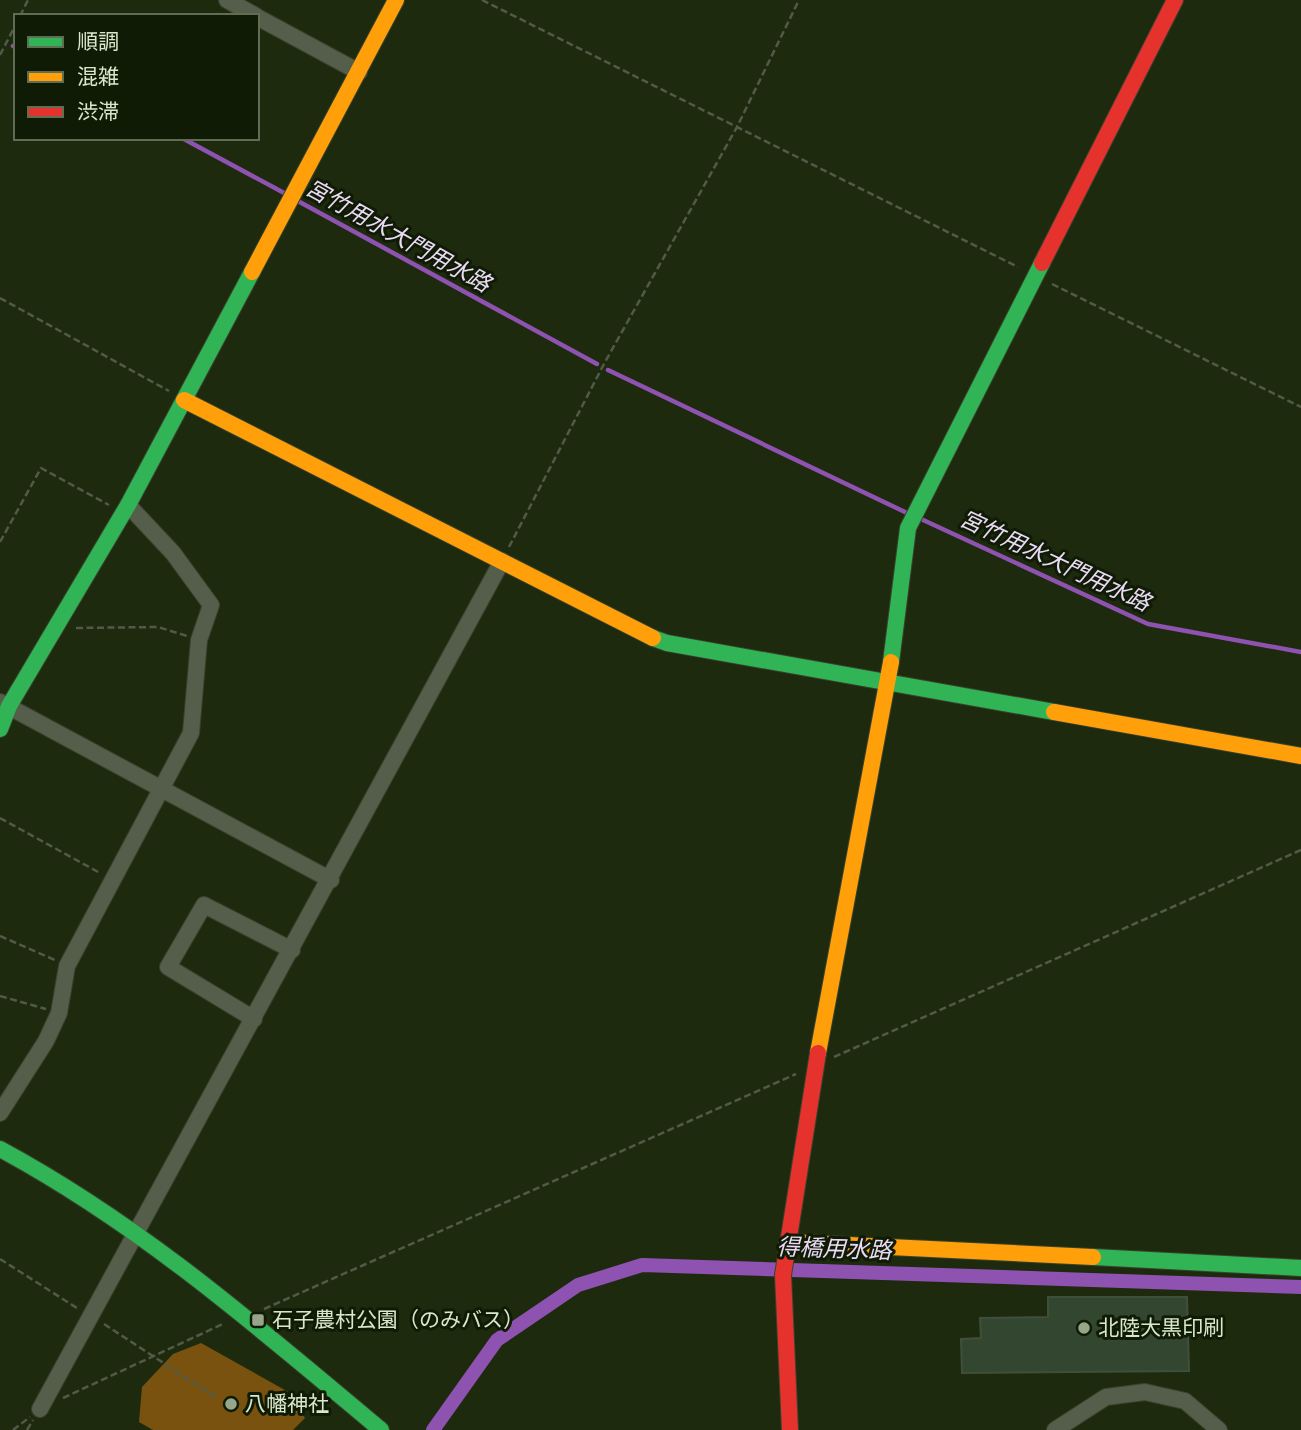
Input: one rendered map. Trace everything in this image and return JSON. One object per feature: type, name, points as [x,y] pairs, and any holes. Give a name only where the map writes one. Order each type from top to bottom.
[{"type":"street","points":[[227,0],[252,14]]},
{"type":"street","points":[[0,729],[5,704],[55,628],[126,509],[286,212],[396,0]]},
{"type":"street","points":[[790,1430],[784,1267],[787,1242],[815,1066],[888,683],[908,528],[1038,277],[1175,0]]},
{"type":"street","points":[[259,18],[359,72]]},
{"type":"street","points":[[184,400],[629,628],[667,643],[1301,756]]},
{"type":"street","points":[[0,1114],[46,1041],[59,1013],[67,966],[191,733],[199,640],[211,605],[173,553],[126,509]]},
{"type":"street","points":[[40,1409],[89,1315],[331,880],[502,561]]},
{"type":"street","points":[[5,704],[331,880]]},
{"type":"street","points":[[254,1019],[168,967],[204,905],[292,950]]},
{"type":"street","points":[[0,1149],[52,1175],[137,1232],[381,1430]]},
{"type":"street","points":[[787,1242],[1301,1268]]},
{"type":"street","points":[[1055,1430],[1106,1396],[1145,1392],[1185,1401],[1219,1430]]},
{"type":"path","points":[[482,0],[1301,407]]},
{"type":"path","points":[[502,561],[605,362],[737,127],[799,0]]},
{"type":"path","points":[[0,55],[14,28]]},
{"type":"path","points":[[0,298],[184,400]]},
{"type":"path","points":[[0,542],[41,468],[126,509]]},
{"type":"path","points":[[55,628],[158,627],[199,640]]},
{"type":"path","points":[[0,818],[113,880]]},
{"type":"path","points":[[13,1430],[40,1409],[221,1324],[245,1317],[1301,850]]},
{"type":"path","points":[[0,936],[67,966]]},
{"type":"path","points":[[0,996],[59,1013]]},
{"type":"path","points":[[0,1259],[217,1398]]},
{"type":"shaded area","points":[[201,1343],[292,1394],[305,1418],[293,1430],[153,1430],[139,1422],[142,1387],[173,1354]]},
{"type":"building","name":"北陸大黒印刷","points":[[1048,1297],[1187,1297],[1189,1371],[962,1373],[961,1339],[981,1338],[980,1318],[1048,1317]]},
{"type":"waterway","name":"宮竹用水大門用水路","points":[[186,140],[286,194]]},
{"type":"waterway","name":"宮竹用水大門用水路","points":[[296,200],[597,364]]},
{"type":"waterway","name":"宮竹用水大門用水路","points":[[608,370],[907,513]]},
{"type":"waterway","name":"宮竹用水大門用水路","points":[[921,519],[1148,624],[1301,652]]},
{"type":"waterway","name":"得橋用水路","points":[[433,1430],[497,1340],[578,1285],[642,1265],[1301,1287]]},
{"type":"traffic: fast","points":[[891,662],[908,528],[1042,263]]},
{"type":"traffic: fast","points":[[0,729],[9,706],[128,505],[252,272]]},
{"type":"traffic: fast","points":[[653,638],[667,643],[1054,712]]},
{"type":"traffic: fast","points":[[0,1149],[52,1179],[150,1244],[244,1316],[381,1430]]},
{"type":"traffic: fast","points":[[1093,1257],[1301,1268]]},
{"type":"traffic: slow","points":[[252,272],[396,0]]},
{"type":"traffic: slow","points":[[184,400],[653,638]]},
{"type":"traffic: slow","points":[[818,1053],[891,662]]},
{"type":"traffic: slow","points":[[1054,712],[1301,756]]},
{"type":"traffic: slow","points":[[787,1242],[1093,1257]]},
{"type":"traffic: jam","points":[[1042,263],[1175,0]]},
{"type":"traffic: jam","points":[[790,1430],[783,1275],[818,1053]]},
{"type":"place","name":"石子農村公園（のみバス）","points":[[258,1320]]},
{"type":"place","name":"北陸大黒印刷","points":[[1084,1328]]},
{"type":"place","name":"八幡神社","points":[[231,1404]]}]
